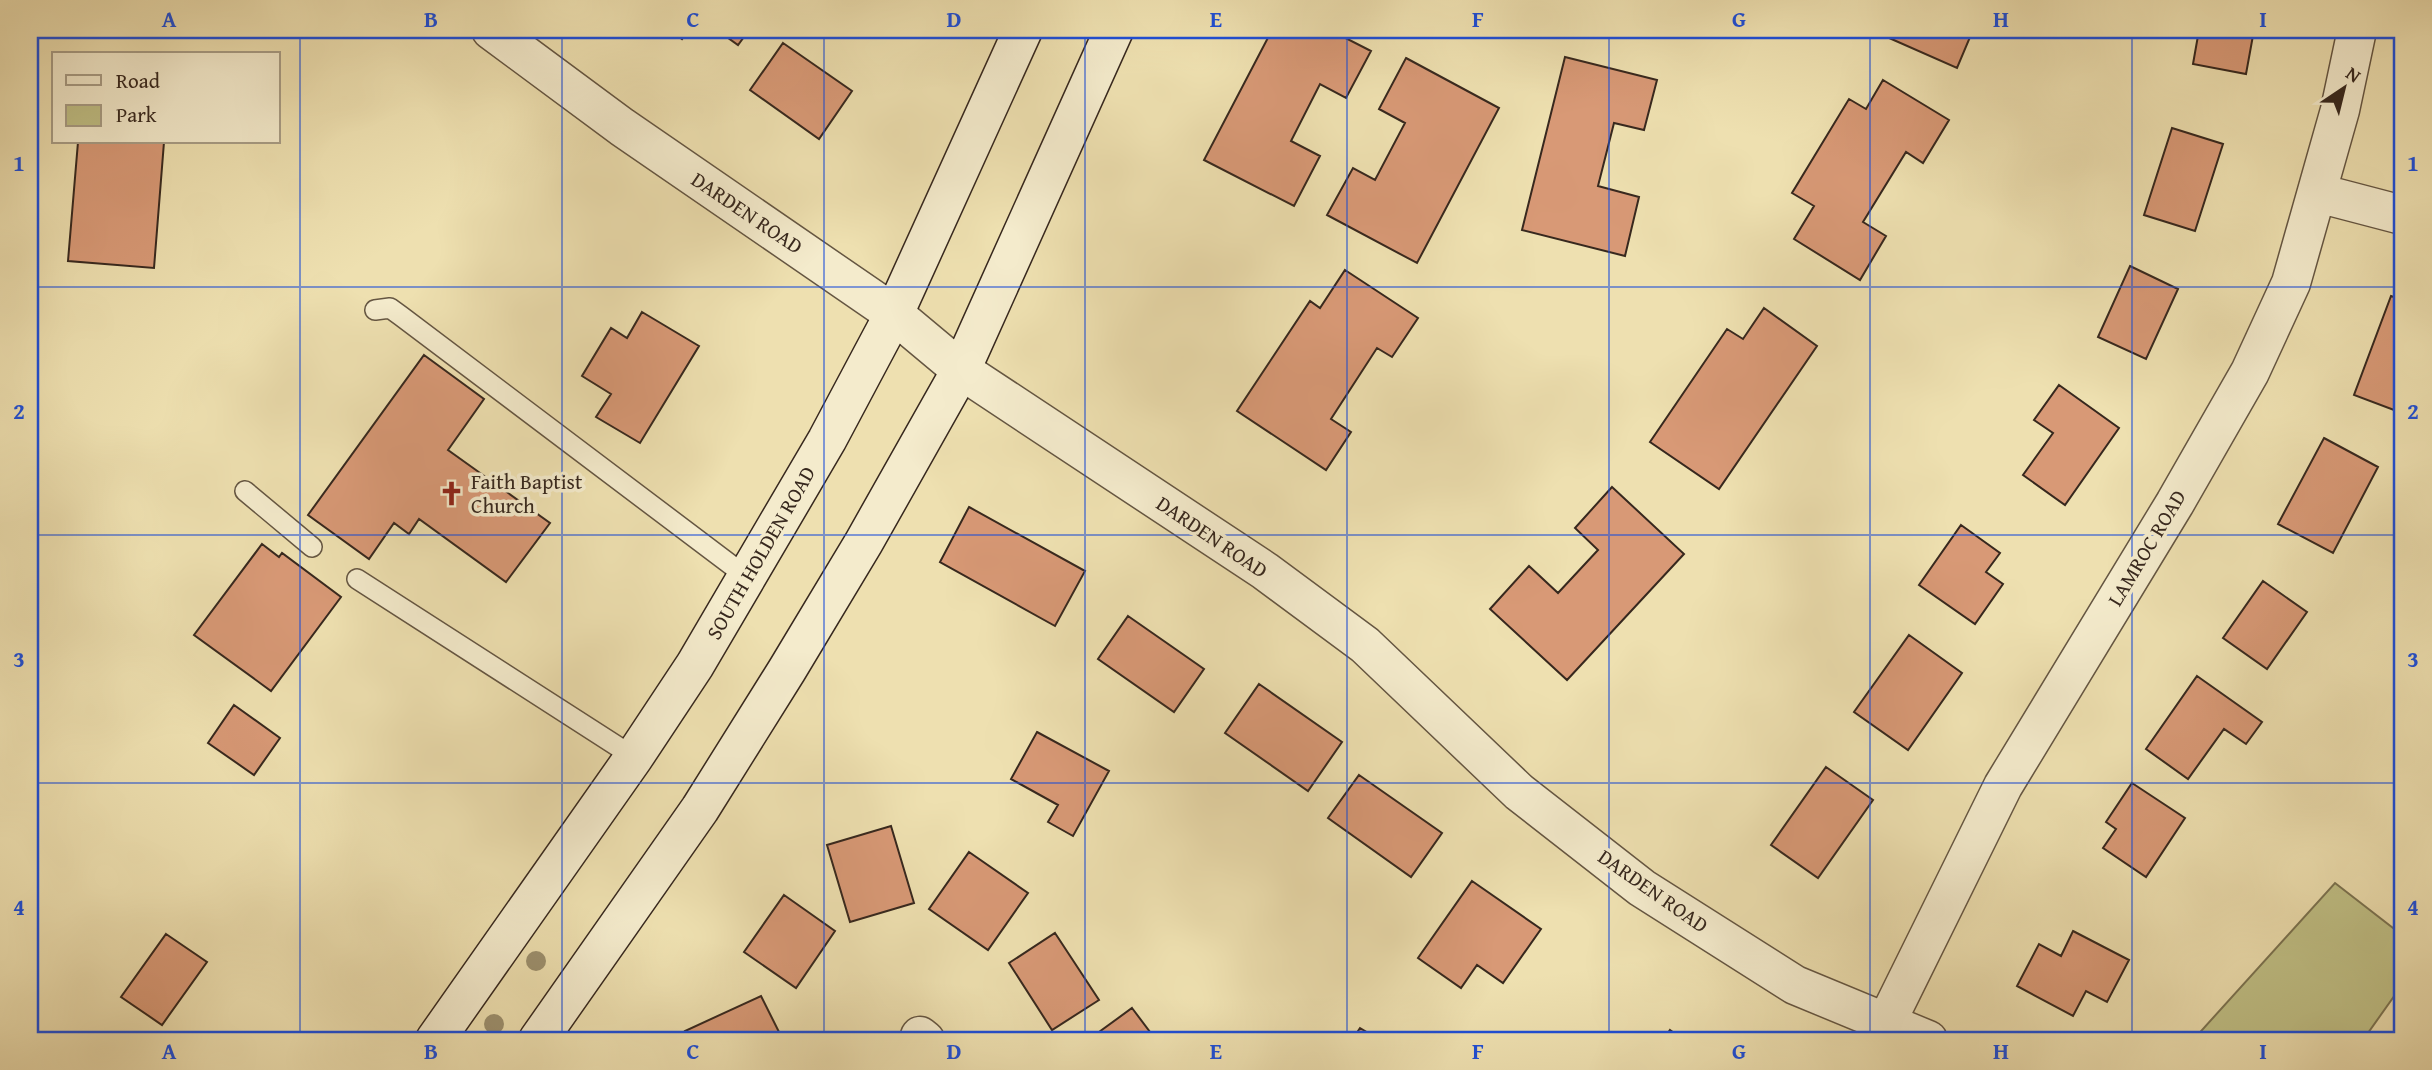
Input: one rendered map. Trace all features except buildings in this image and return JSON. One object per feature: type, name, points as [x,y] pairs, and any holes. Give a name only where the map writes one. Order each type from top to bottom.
[{"type":"street","name":"DARDEN ROAD","points":[[491,30],[622,127],[894,314],[961,370],[1265,571],[1365,645],[1519,792],[1642,888],[1795,985],[1880,1032],[1928,1040]]},
{"type":"street","name":"SOUTH HOLDEN ROAD","points":[[435,1040],[634,757],[695,665],[827,440],[894,314],[1023,30]]},
{"type":"street","points":[[538,1040],[700,809],[857,553],[961,370],[1114,30]]},
{"type":"street","name":"LAMROC ROAD","points":[[1880,1032],[2003,786],[2175,503],[2250,372],[2291,283],[2318,193],[2357,30]]},
{"type":"street","points":[[2318,193],[2402,215]]},
{"type":"lane","points":[[375,310],[390,308],[747,577]]},
{"type":"lane","points":[[244,491],[312,547]]},
{"type":"lane","points":[[356,579],[634,757]]},
{"type":"green space","points":[[2335,883],[2402,935],[2402,985],[2363,1040],[2193,1040]]},
{"type":"place","name":"Faith Baptist Church","points":[[451,494]]}]
